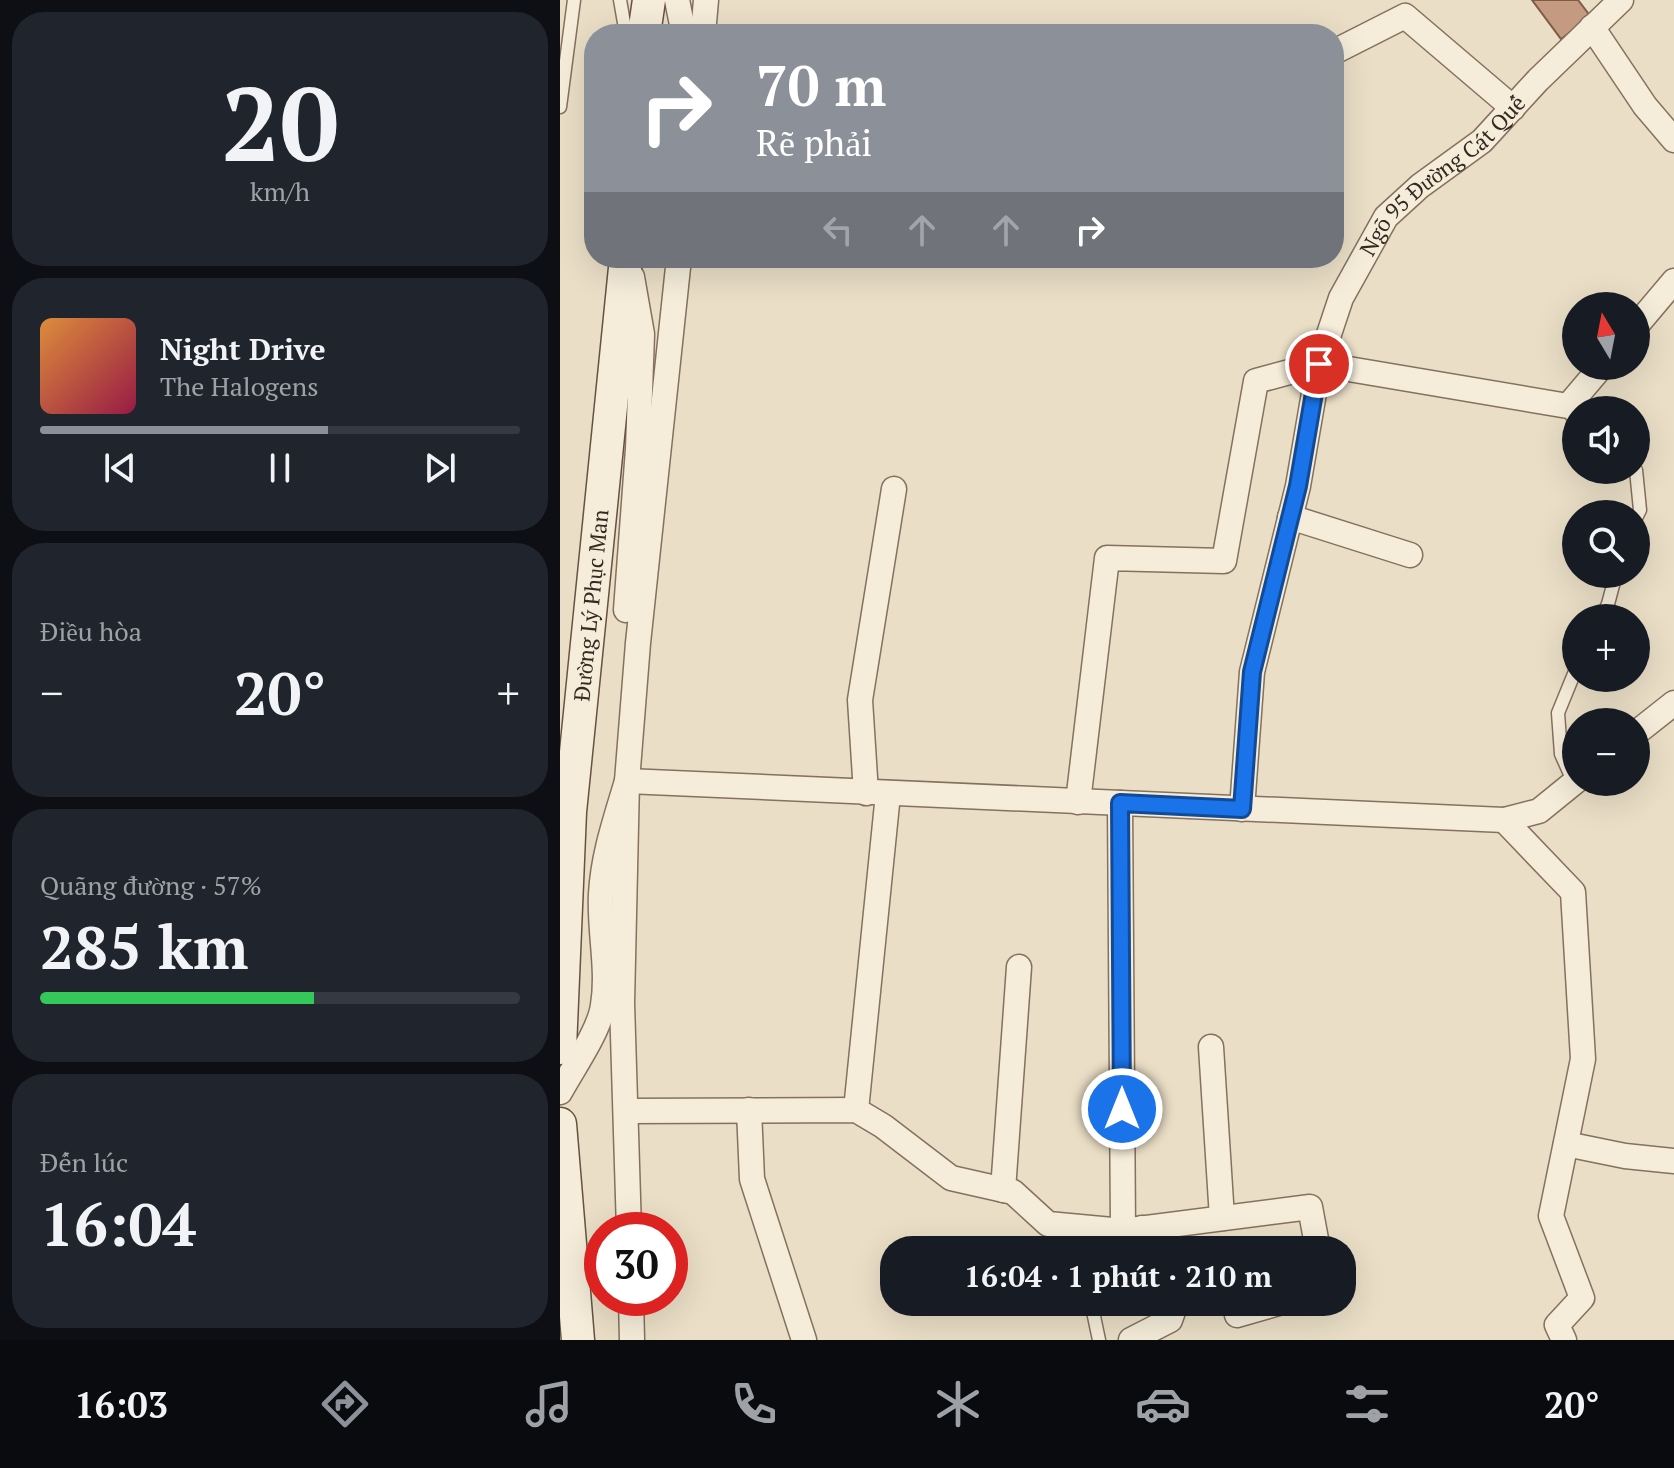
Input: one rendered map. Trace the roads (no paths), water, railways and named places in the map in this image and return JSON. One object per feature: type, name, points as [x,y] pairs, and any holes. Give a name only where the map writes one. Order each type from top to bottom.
[{"type":"main road","points":[[645,24],[649,0]]},
{"type":"main road","name":"Đường Lý Phục Man","points":[[560,1048],[565,820],[627,268]]},
{"type":"main road","points":[[560,1124],[578,1340]]},
{"type":"street","points":[[677,0],[682,24]]},
{"type":"street","points":[[704,24],[706,0]]},
{"type":"street","name":"Ngõ 95 Đường Cát Quế","points":[[1242,809],[1252,672],[1298,486],[1319,364],[1341,298],[1386,217],[1420,186],[1482,141],[1538,80],[1621,0]]},
{"type":"street","points":[[1344,46],[1404,8],[1513,108]]},
{"type":"street","points":[[1592,27],[1645,106],[1674,140]]},
{"type":"street","points":[[629,745],[625,603],[638,449],[642,334],[630,268]]},
{"type":"street","points":[[629,1212],[622,1003],[627,781],[639,627],[678,268]]},
{"type":"street","points":[[1650,309],[1674,281]]},
{"type":"street","points":[[1078,802],[1107,558],[1224,561],[1256,381],[1319,364],[1562,414]]},
{"type":"street","points":[[856,1110],[877,793],[860,700],[894,489]]},
{"type":"street","points":[[1290,517],[1410,555]]},
{"type":"street","points":[[1650,722],[1674,703]]},
{"type":"street","points":[[627,781],[1504,820],[1539,811],[1562,792]]},
{"type":"street","points":[[560,1092],[598,1026],[603,1005],[605,981],[601,893],[607,847],[627,781]]},
{"type":"street","points":[[1120,803],[1139,1236]]},
{"type":"street","points":[[1504,820],[1573,892],[1583,1059],[1551,1216],[1582,1298],[1557,1325],[1564,1340]]},
{"type":"street","points":[[1003,1190],[1019,967]]},
{"type":"street","points":[[1211,1047],[1222,1218]]},
{"type":"street","points":[[749,1110],[752,1179],[804,1340]]},
{"type":"street","points":[[626,1111],[856,1110],[883,1126],[951,1178],[1013,1192],[1048,1224],[1139,1236],[1222,1218],[1310,1207],[1315,1236]]},
{"type":"street","points":[[1566,1144],[1625,1156],[1674,1161]]},
{"type":"street","points":[[631,1316],[632,1340]]},
{"type":"street","points":[[1131,1340],[1170,1320],[1171,1316]]},
{"type":"lane","points":[[560,107],[574,0]]},
{"type":"lane","points":[[620,0],[624,24]]},
{"type":"lane","points":[[1562,756],[1558,713],[1567,692]]},
{"type":"lane","points":[[1048,1224],[1057,1236]]},
{"type":"lane","points":[[1094,1316],[1099,1340]]}]
